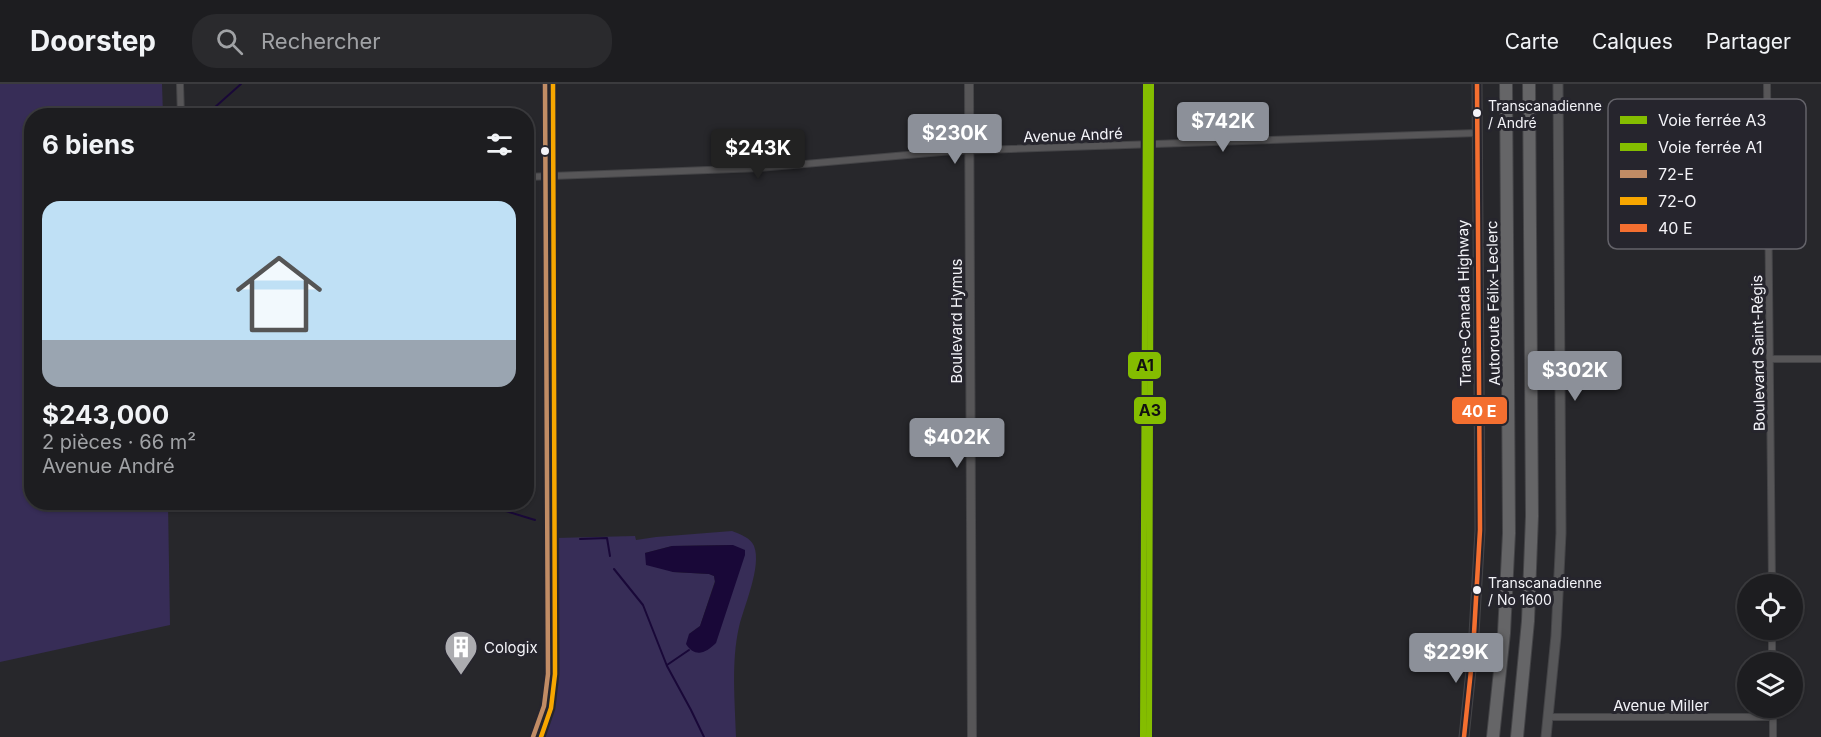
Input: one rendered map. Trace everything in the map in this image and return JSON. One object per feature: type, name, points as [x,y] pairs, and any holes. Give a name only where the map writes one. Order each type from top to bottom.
[{"type":"highway","name":"Autoroute Félix-Leclerc","points":[[1493,737],[1504,633],[1509,533],[1506,84]]},
{"type":"highway","points":[[1516,737],[1525,658],[1532,535],[1529,84]]},
{"type":"main road","name":"Trans-Canada Highway","points":[[1464,737],[1474,642],[1480,530],[1477,84]]},
{"type":"main road","points":[[1546,737],[1556,636],[1561,525],[1558,84]]},
{"type":"street","points":[[180,84],[181,108]]},
{"type":"street","points":[[533,737],[544,706],[548,674],[545,84]]},
{"type":"street","name":"Boulevard Hymus","points":[[969,84],[972,737]]},
{"type":"street","name":"Boulevard Saint-Régis","points":[[1767,84],[1767,99]]},
{"type":"street","name":"Avenue André","points":[[534,177],[750,169],[969,150],[1477,133]]},
{"type":"street","name":"Boulevard Saint-Régis","points":[[1769,249],[1772,574]]},
{"type":"street","points":[[1770,359],[1821,359]]},
{"type":"street","name":"Avenue Miller","points":[[1549,717],[1737,717]]},
{"type":"street","points":[[1773,718],[1773,737]]},
{"type":"shaded area","points":[[0,84],[162,84],[163,108],[24,108],[24,510],[168,510],[170,625],[0,662]]},
{"type":"shaded area","points":[[732,531],[753,543],[756,564],[739,627],[735,654],[736,737],[541,737],[549,714],[557,665],[558,613],[555,538],[635,536],[636,540]],"holes":[[[733,545],[700,653],[689,634],[700,626],[715,581],[714,576],[673,572],[645,553],[672,546]]]},
{"type":"shaded area","points":[[733,545],[745,550],[745,555],[716,643],[701,653],[693,651],[686,644],[689,634],[700,626],[715,582],[714,576],[673,572],[646,565],[645,553],[672,546]]},
{"type":"waterway","points":[[214,108],[241,84]]},
{"type":"waterway","points":[[502,510],[535,520]]},
{"type":"waterway","points":[[580,539],[607,538],[610,556]]},
{"type":"waterway","points":[[614,569],[643,605],[667,666],[704,737]]},
{"type":"waterway","points":[[667,665],[689,650]]},
{"type":"rail line","name":"A1","points":[[1143,737],[1146,84]]},
{"type":"rail line","name":"A3","points":[[1149,737],[1151,84]]},
{"type":"transit line","name":"72-E","points":[[533,737],[544,706],[548,674],[545,84]]},
{"type":"transit line","name":"72-O","points":[[541,737],[551,708],[555,674],[553,84]]},
{"type":"transit line","points":[[1464,737],[1473,651],[1480,530],[1477,84]]},
{"type":"place","name":"Transcanadienne / André","points":[[1477,113]]},
{"type":"place","name":"Transcanadienne / No 1600","points":[[1477,590]]},
{"type":"place","name":"Cologix","points":[[461,676]]}]
